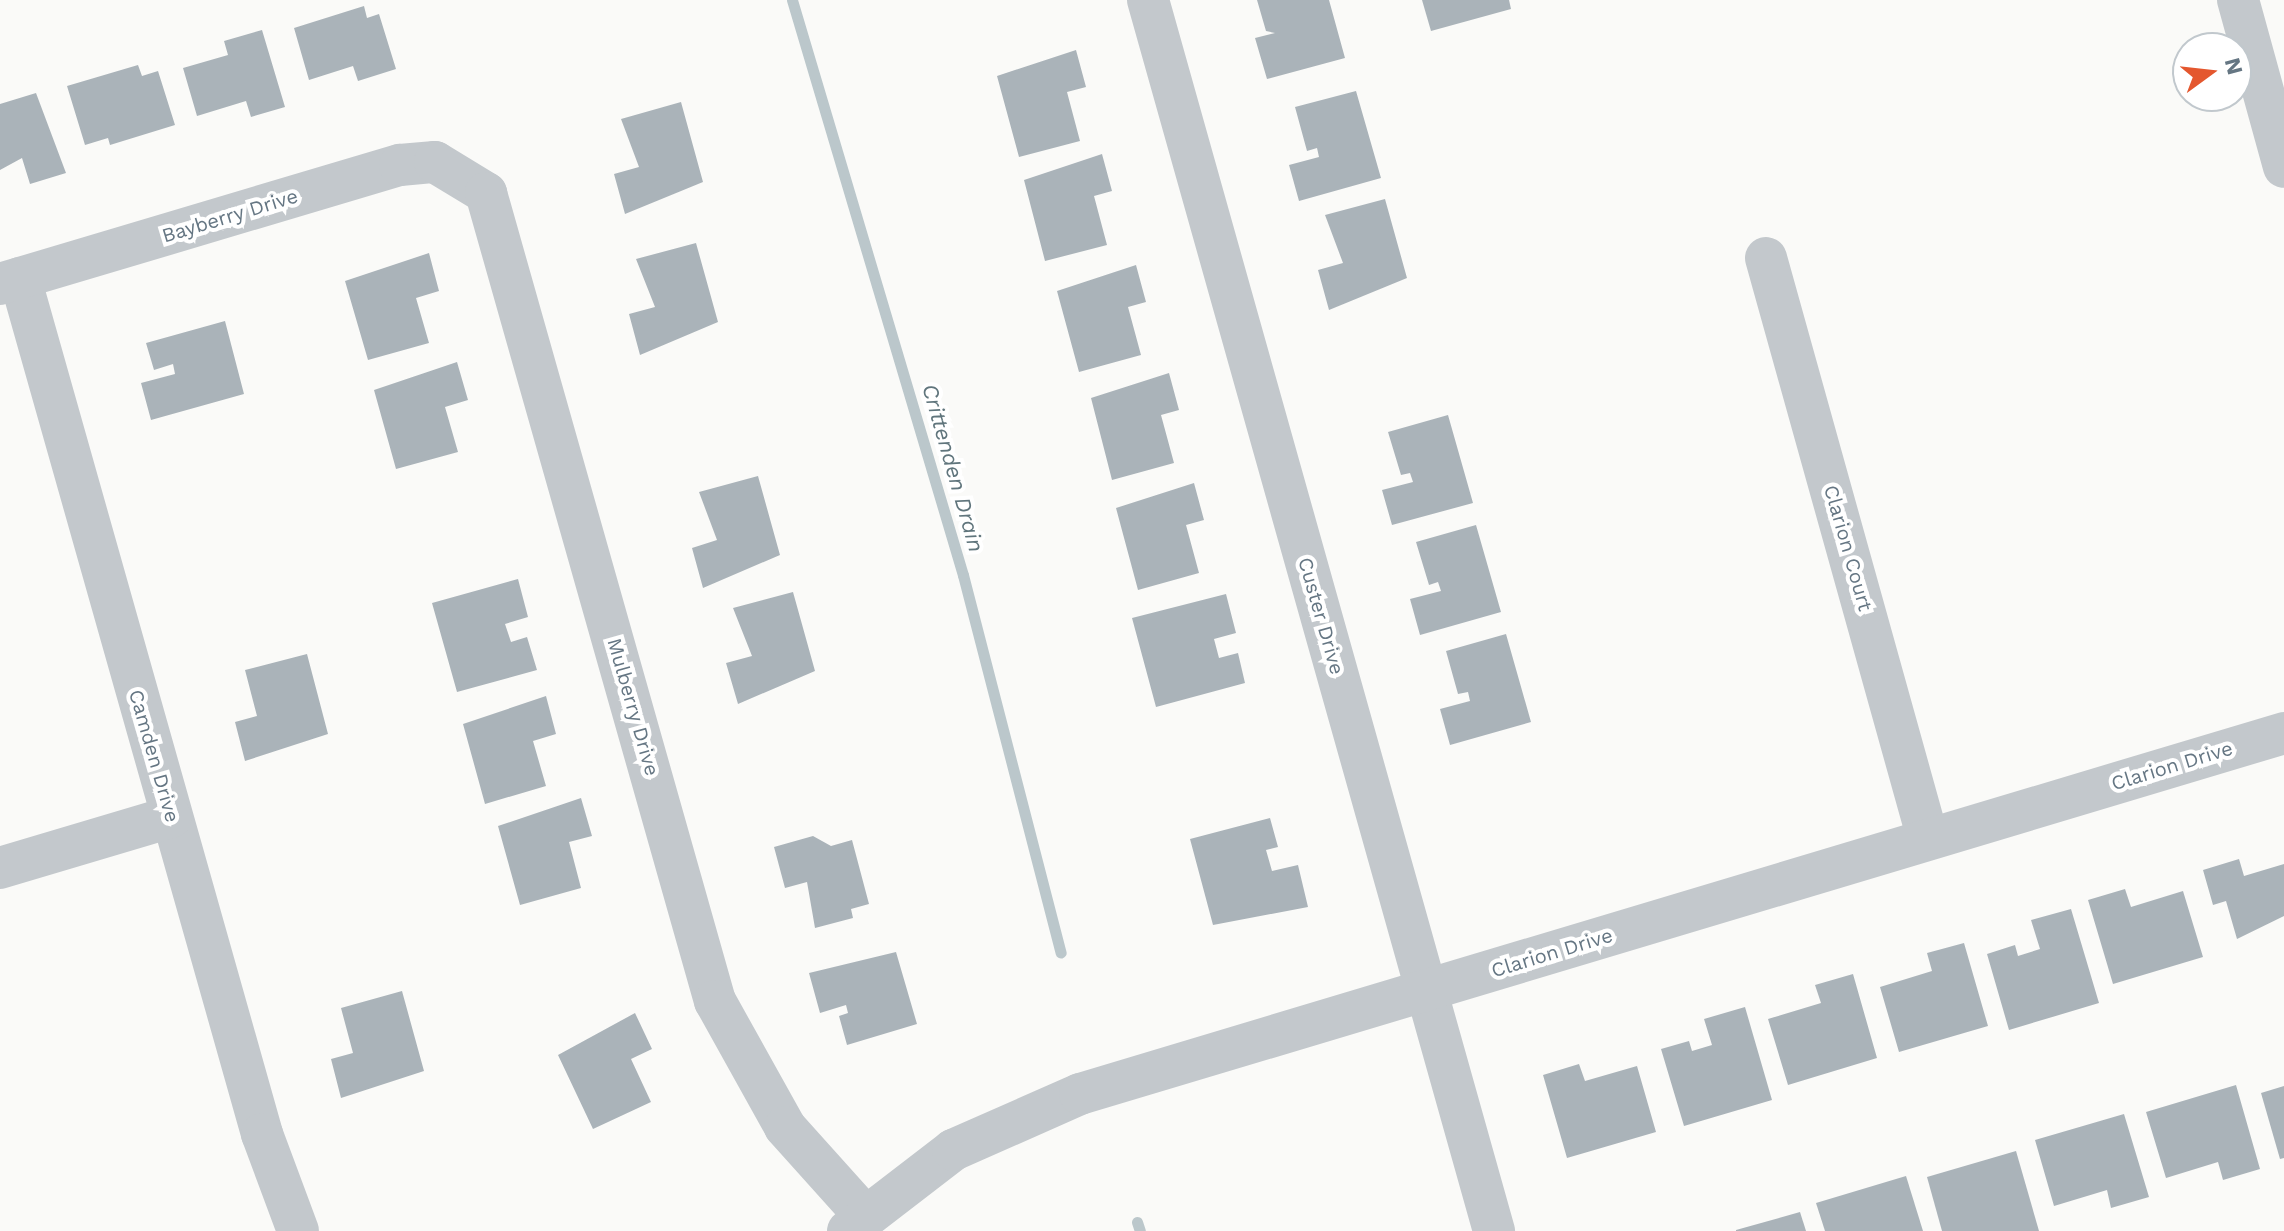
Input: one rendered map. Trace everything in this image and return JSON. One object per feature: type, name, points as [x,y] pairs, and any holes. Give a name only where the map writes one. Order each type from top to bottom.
[{"type":"street","name":"Custer Drive","points":[[1148,0],[1494,1231]]},
{"type":"street","points":[[2238,0],[2284,167]]},
{"type":"street","name":"Bayberry Drive","points":[[10,281],[400,165],[435,162],[460,175]]},
{"type":"street","name":"Mulberry Drive","points":[[460,175],[486,193],[500,225],[715,1001],[785,1127],[856,1223]]},
{"type":"street","name":"Clarion Court","points":[[1766,258],[1928,839]]},
{"type":"street","name":"Camden Drive","points":[[10,281],[171,817],[262,1134],[298,1231]]},
{"type":"street","name":"Clarion Drive","points":[[856,1223],[953,1150],[1024,1117],[2284,733]]},
{"type":"street","points":[[0,868],[171,817]]},
{"type":"building","points":[[1257,0],[1329,0],[1345,58],[1267,79],[1255,38],[1275,33],[1266,31]]},
{"type":"building","points":[[1422,0],[1509,0],[1511,9],[1431,31]]},
{"type":"building","points":[[364,6],[367,18],[379,14],[396,69],[358,81],[353,66],[309,80],[294,28]]},
{"type":"building","points":[[262,30],[285,107],[251,117],[246,101],[197,116],[183,68],[228,55],[224,41]]},
{"type":"building","points":[[1076,50],[1086,87],[1067,92],[1080,141],[1019,157],[997,76]]},
{"type":"building","points":[[138,65],[142,76],[158,71],[175,125],[110,145],[108,138],[85,145],[67,86]]},
{"type":"building","points":[[1356,91],[1381,178],[1299,201],[1289,165],[1319,157],[1317,148],[1307,151],[1295,107]]},
{"type":"building","points":[[36,93],[66,173],[30,184],[22,158],[0,170],[0,104]]},
{"type":"building","points":[[681,102],[703,182],[625,214],[614,174],[639,167],[621,119]]},
{"type":"building","points":[[1102,154],[1112,191],[1094,196],[1107,245],[1045,261],[1024,180]]},
{"type":"building","points":[[1385,199],[1407,278],[1329,310],[1318,270],[1343,263],[1325,215]]},
{"type":"building","points":[[696,243],[718,322],[640,355],[629,314],[655,307],[636,259]]},
{"type":"building","points":[[429,253],[439,291],[416,298],[429,343],[368,360],[345,281]]},
{"type":"building","points":[[1136,265],[1146,302],[1128,307],[1141,355],[1079,372],[1057,291]]},
{"type":"building","points":[[225,321],[244,394],[151,420],[141,383],[175,374],[173,364],[154,370],[146,343]]},
{"type":"building","points":[[457,362],[468,400],[445,407],[458,452],[396,469],[374,390]]},
{"type":"building","points":[[1169,373],[1179,410],[1161,415],[1174,463],[1112,480],[1091,398]]},
{"type":"building","points":[[1448,415],[1473,503],[1392,525],[1382,490],[1413,482],[1410,473],[1401,475],[1388,432]]},
{"type":"building","points":[[758,476],[780,555],[703,588],[692,548],[717,540],[699,492]]},
{"type":"building","points":[[1194,483],[1204,520],[1186,525],[1199,573],[1138,590],[1116,508]]},
{"type":"building","points":[[1476,525],[1501,612],[1420,635],[1410,599],[1441,591],[1438,582],[1429,585],[1416,542]]},
{"type":"building","points":[[518,579],[528,617],[505,624],[511,642],[527,637],[537,670],[457,692],[432,603]]},
{"type":"building","points":[[793,592],[815,671],[738,704],[726,663],[752,656],[733,608]]},
{"type":"building","points":[[1226,594],[1236,633],[1214,639],[1219,658],[1238,653],[1245,683],[1156,707],[1132,618]]},
{"type":"building","points":[[1506,634],[1531,722],[1450,745],[1440,709],[1470,701],[1468,692],[1458,694],[1446,651]]},
{"type":"building","points":[[307,654],[328,734],[245,761],[235,722],[257,716],[245,670]]},
{"type":"building","points":[[546,696],[556,734],[533,741],[546,786],[485,804],[463,724]]},
{"type":"building","points":[[581,798],[592,836],[569,842],[581,888],[520,905],[498,826]]},
{"type":"building","points":[[1270,818],[1278,847],[1266,850],[1272,871],[1298,865],[1308,907],[1213,925],[1190,839]]},
{"type":"building","points":[[813,836],[831,846],[852,840],[869,904],[851,909],[853,918],[815,928],[807,882],[785,888],[774,847]]},
{"type":"building","points":[[2239,859],[2244,876],[2284,864],[2284,916],[2237,939],[2226,901],[2213,905],[2203,870]]},
{"type":"building","points":[[2125,889],[2131,907],[2183,891],[2203,957],[2113,984],[2088,900]]},
{"type":"building","points":[[2071,909],[2099,1003],[2009,1030],[1987,954],[2015,945],[2018,956],[2040,949],[2031,920]]},
{"type":"building","points":[[1964,943],[1988,1026],[1899,1052],[1880,987],[1932,971],[1927,953]]},
{"type":"building","points":[[896,952],[917,1024],[847,1045],[839,1016],[848,1013],[846,1005],[820,1013],[809,973]]},
{"type":"building","points":[[1853,974],[1877,1058],[1788,1085],[1768,1019],[1821,1003],[1815,985]]},
{"type":"building","points":[[402,991],[424,1071],[341,1098],[331,1059],[353,1053],[341,1008]]},
{"type":"building","points":[[1745,1007],[1772,1100],[1684,1126],[1661,1049],[1689,1041],[1692,1051],[1712,1045],[1704,1019]]},
{"type":"building","points":[[635,1013],[652,1049],[631,1059],[651,1102],[593,1129],[558,1055]]},
{"type":"building","points":[[1579,1064],[1585,1081],[1637,1066],[1656,1132],[1567,1158],[1543,1075]]},
{"type":"building","points":[[2236,1085],[2260,1169],[2223,1180],[2218,1162],[2166,1178],[2146,1112]]},
{"type":"building","points":[[2284,1086],[2284,1158],[2280,1159],[2261,1093]]},
{"type":"building","points":[[2124,1114],[2149,1197],[2111,1208],[2107,1190],[2054,1206],[2035,1140]]},
{"type":"building","points":[[2016,1151],[2039,1231],[1942,1231],[1927,1177]]},
{"type":"building","points":[[1906,1176],[1923,1231],[1825,1231],[1816,1203]]},
{"type":"building","points":[[1800,1212],[1806,1231],[1736,1231],[1736,1230]]},
{"type":"waterway","name":"Crittenden Drain","points":[[792,0],[963,575],[1061,953]]},
{"type":"waterway","points":[[1137,1222],[1140,1231]]}]
